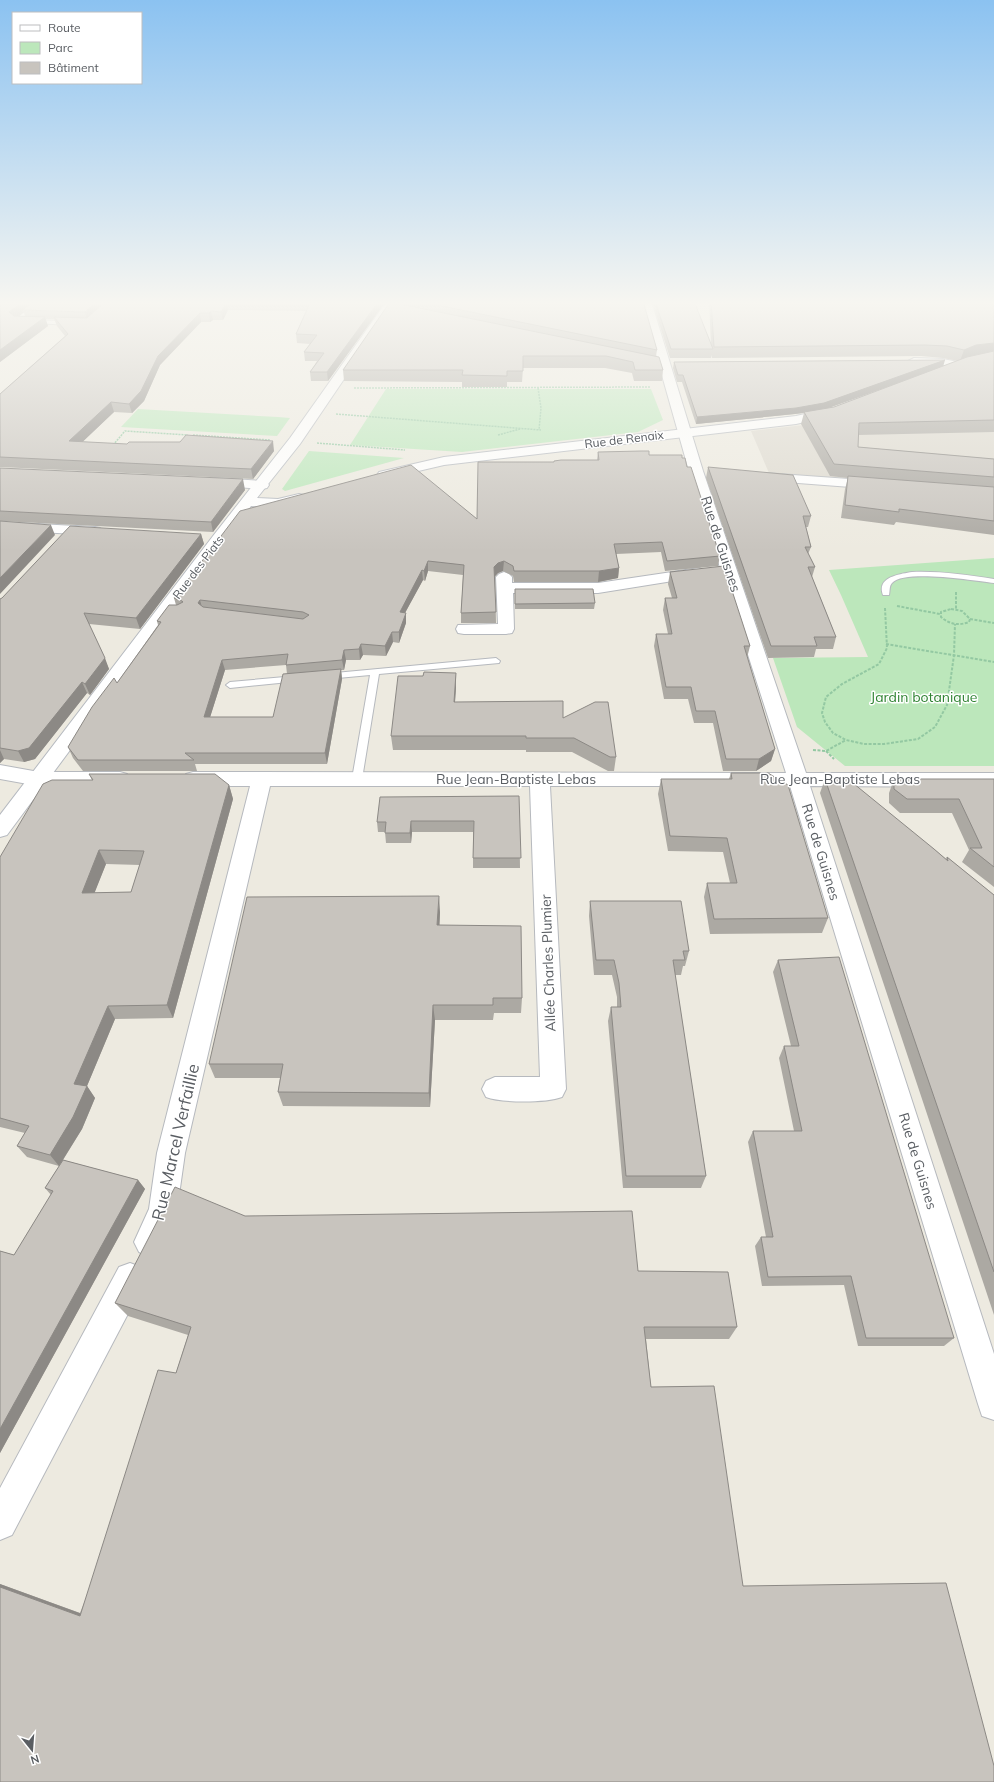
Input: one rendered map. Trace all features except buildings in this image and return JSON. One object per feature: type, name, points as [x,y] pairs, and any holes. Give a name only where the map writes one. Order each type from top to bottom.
[{"type":"street","name":"Rue des Piats","points":[[0,830],[169,611],[218,539],[262,485],[335,384]]},
{"type":"street","name":"Rue de Guisnes","points":[[669,384],[684,432],[704,472],[730,571],[798,779],[994,1404]]},
{"type":"street","name":"Rue de Renaix","points":[[369,480],[444,460],[808,418],[842,408]]},
{"type":"street","points":[[751,475],[892,487]]},
{"type":"street","points":[[201,482],[262,485]]},
{"type":"street","points":[[248,502],[278,503],[308,496]]},
{"type":"street","points":[[0,526],[108,532]]},
{"type":"street","points":[[56,545],[70,530]]},
{"type":"street","points":[[202,538],[218,539]]},
{"type":"street","points":[[464,629],[506,629],[505,582],[598,588],[645,580],[730,571]]},
{"type":"street","points":[[0,772],[39,779],[137,779]]},
{"type":"street","points":[[852,778],[869,799]]},
{"type":"street","name":"Rue Jean-Baptiste Lebas","points":[[175,779],[852,778],[994,780]]},
{"type":"street","name":"Allée Charles Plumier","points":[[495,1089],[553,1089],[540,779]]},
{"type":"street","name":"Rue Marcel Verfaillie","points":[[0,1523],[159,1220],[164,1203],[166,1173],[170,1153],[261,780]]},
{"type":"lane","points":[[886,593],[886,586],[891,580],[917,574],[933,573],[994,581]]},
{"type":"lane","points":[[322,677],[496,661]]},
{"type":"lane","points":[[357,779],[375,672]]},
{"type":"lane","points":[[230,685],[306,678]]},
{"type":"path","points":[[332,388],[670,387]]},
{"type":"path","points":[[538,388],[541,408],[539,430]]},
{"type":"path","points":[[322,403],[334,414],[546,430]]},
{"type":"path","points":[[110,448],[125,431],[295,441],[439,453],[444,460]]},
{"type":"path","points":[[886,593],[885,608],[887,648],[879,664],[842,684],[826,697],[822,713],[825,722],[833,733],[846,740],[864,744],[884,744],[918,739],[935,727],[947,705],[954,655],[955,624]]},
{"type":"path","points":[[886,604],[940,614],[944,620],[955,624],[966,624],[970,619]]},
{"type":"path","points":[[940,614],[947,609],[956,609],[965,612],[970,619],[994,623]]},
{"type":"path","points":[[886,644],[994,662]]},
{"type":"path","points":[[788,750],[826,751],[846,740]]},
{"type":"shaded area","points":[[960,384],[994,384],[994,491],[769,473],[751,431],[813,424]]},
{"type":"green space","points":[[386,389],[651,389],[663,420],[638,432],[462,452],[350,445]]},
{"type":"green space","points":[[138,409],[290,418],[277,436],[121,427]]},
{"type":"green space","points":[[309,451],[404,458],[285,491],[282,489]]},
{"type":"green space","name":"Jardin botanique","points":[[994,558],[994,766],[845,766],[797,727],[773,658],[868,657],[829,570]]}]
